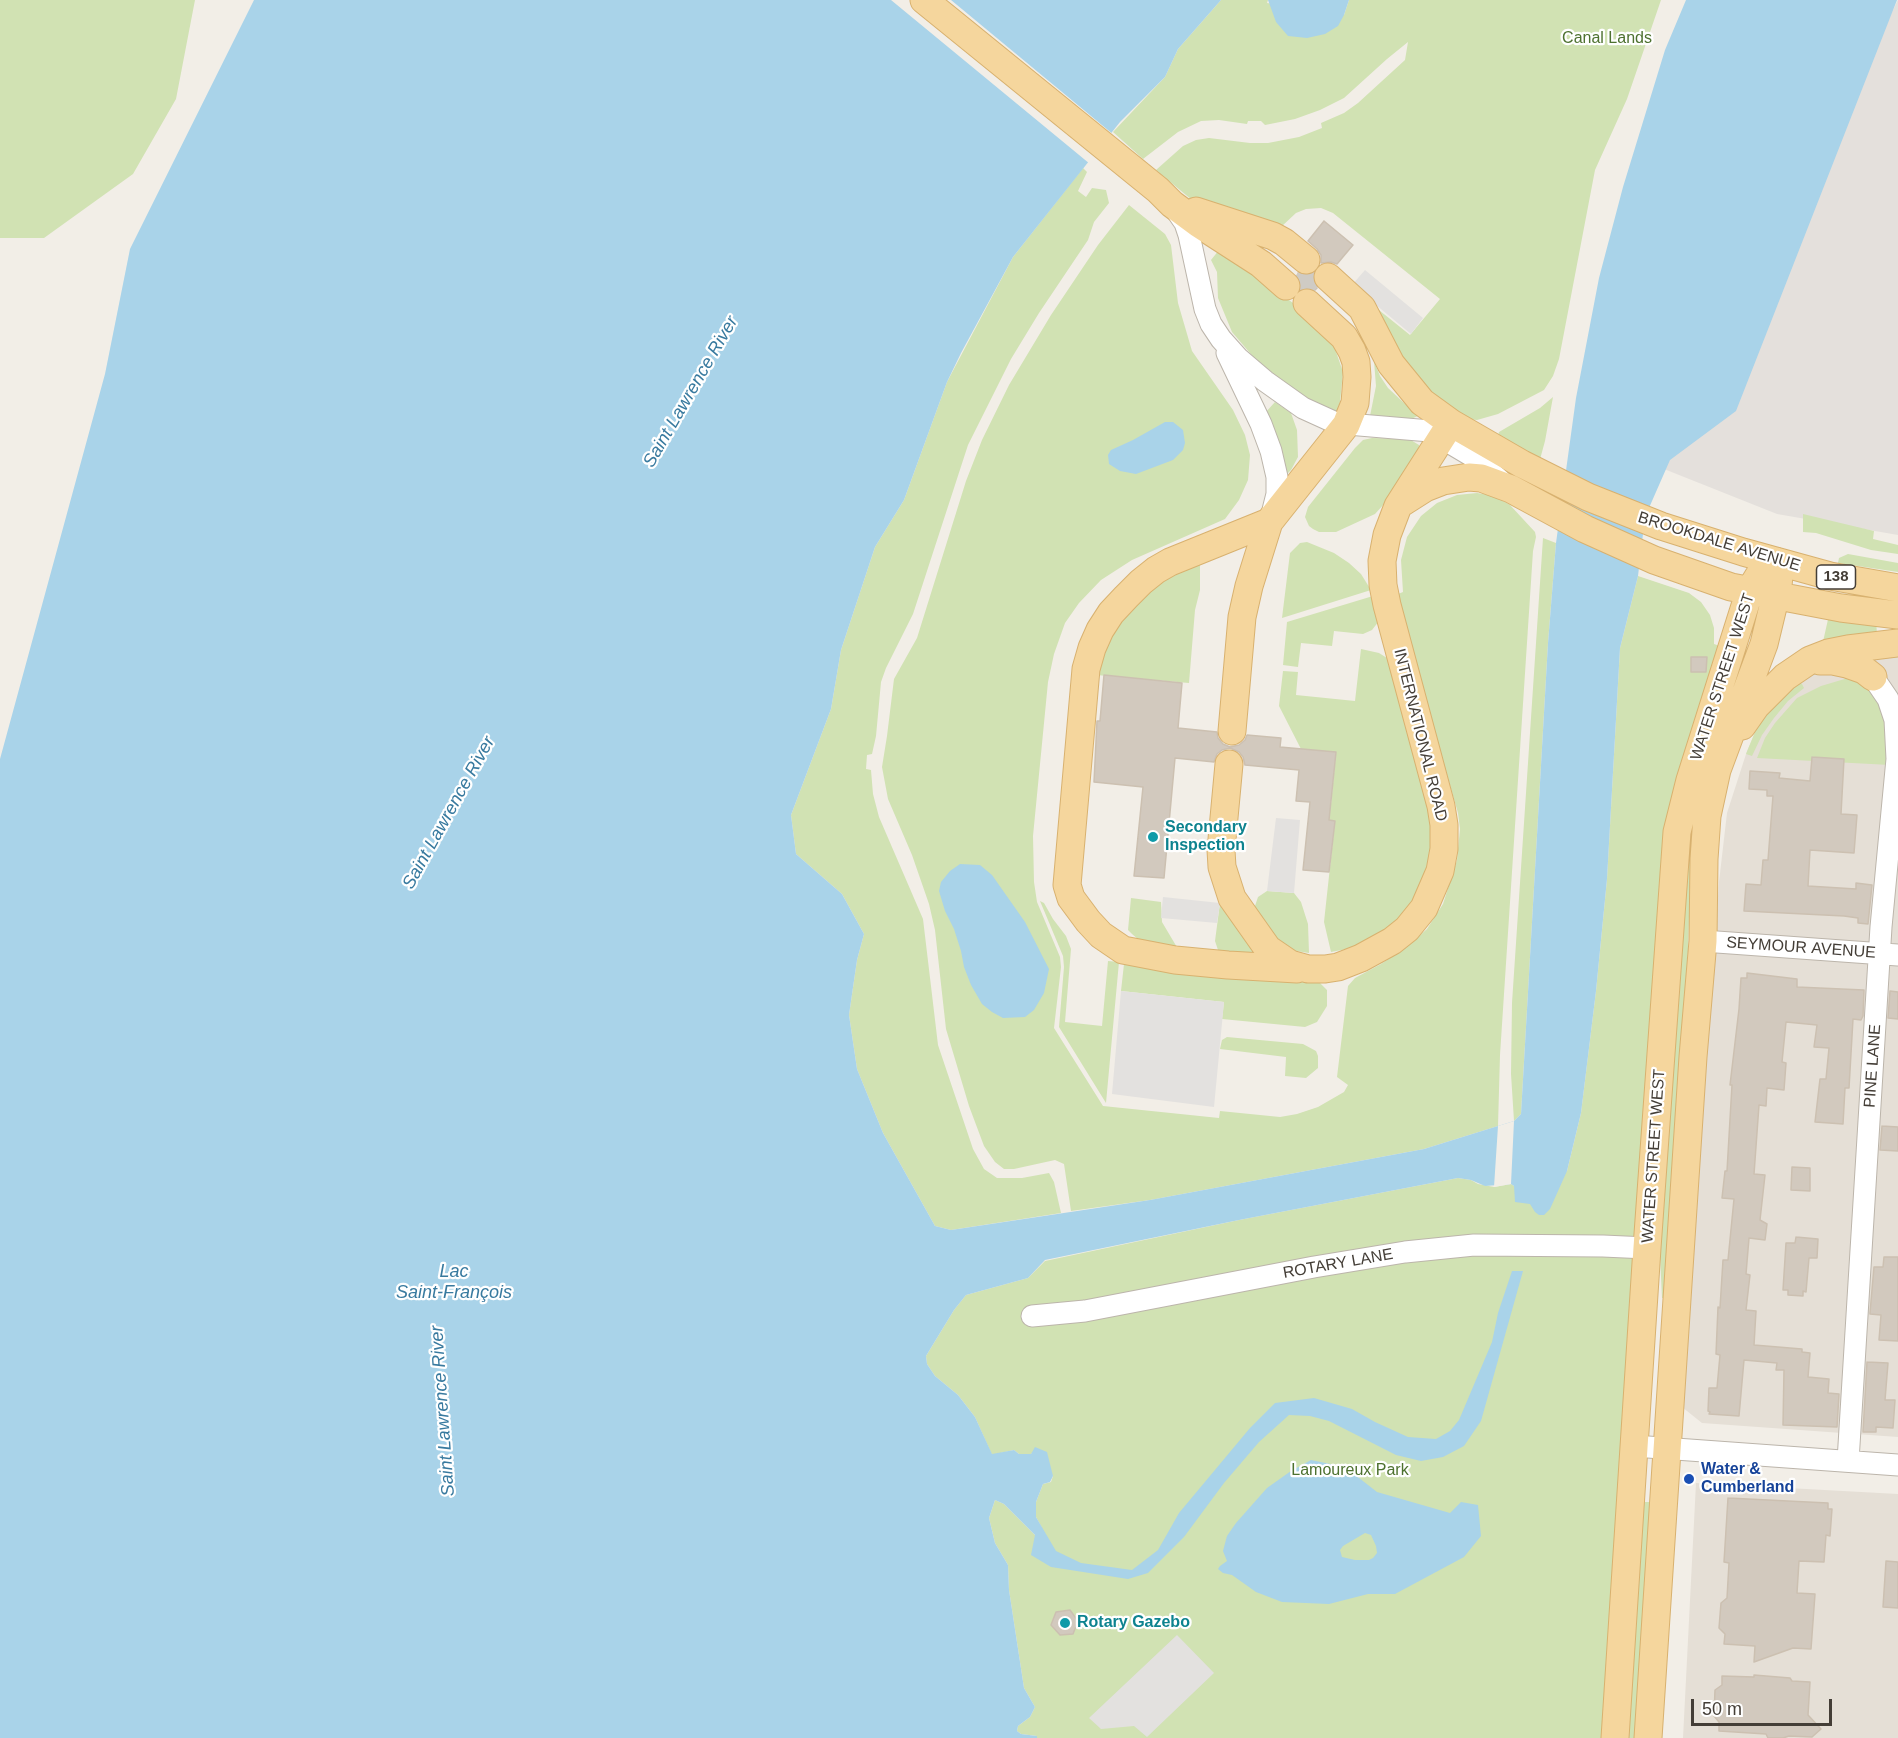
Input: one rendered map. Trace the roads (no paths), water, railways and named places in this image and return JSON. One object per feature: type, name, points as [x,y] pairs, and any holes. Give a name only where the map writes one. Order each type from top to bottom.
[{"type":"main road","points":[[924,0],[1171,202],[1273,236],[1284,242],[1306,282],[1344,337],[1356,362],[1355,403],[1346,425],[1269,522],[1249,586],[1242,618],[1232,731]]},
{"type":"main road","points":[[1306,282],[1362,308],[1390,364],[1410,390],[1447,430]]},
{"type":"main road","name":"BROOKDALE AVENUE","points":[[1447,430],[1588,497],[1661,526],[1830,576],[1898,588]]},
{"type":"main road","name":"INTERNATIONAL ROAD","points":[[1228,764],[1221,850],[1226,885],[1232,898],[1268,949],[1290,964],[1308,969],[1338,967],[1378,949],[1407,929],[1424,908],[1433,889],[1440,871],[1444,849],[1441,806],[1383,585],[1382,561],[1387,535],[1398,506],[1447,430]]},
{"type":"main road","points":[[1398,506],[1425,488],[1454,478],[1481,478],[1511,489]]},
{"type":"main road","name":"BROOKDALE AVENUE","points":[[1511,489],[1542,507],[1654,560],[1731,586],[1840,608],[1898,615]]},
{"type":"main road","points":[[1269,522],[1170,562],[1156,570],[1125,597],[1100,630],[1086,669],[1067,885],[1071,898],[1088,921],[1101,935],[1123,950],[1175,960],[1308,969]]},
{"type":"main road","name":"WATER STREET WEST","points":[[1615,1738],[1677,832],[1690,780],[1750,590],[1761,572],[1776,561],[1779,575],[1777,595],[1764,644],[1721,757],[1709,799],[1704,859],[1703,941],[1693,1057],[1648,1738]]},
{"type":"main road","points":[[1721,757],[1756,706],[1785,677],[1810,660],[1848,649],[1898,643]]},
{"type":"main road","points":[[1810,660],[1847,664],[1864,670],[1873,677]]},
{"type":"street","points":[[1171,202],[1187,229],[1205,309],[1261,424],[1271,450],[1277,477],[1277,494],[1275,509],[1269,522]]},
{"type":"street","points":[[1221,339],[1238,358],[1285,397],[1325,420],[1346,425],[1447,430],[1472,456],[1511,489]]},
{"type":"street","name":"PINE LANE","points":[[1848,1461],[1889,955],[1897,759],[1895,720],[1888,699],[1873,677]]},
{"type":"street","name":"SEYMOUR AVENUE","points":[[1703,941],[1889,955]]},
{"type":"street","name":"ROTARY LANE","points":[[1032,1316],[1085,1311],[1405,1252],[1474,1245],[1647,1248]]},
{"type":"street","points":[[1634,1446],[1898,1465]]},
{"type":"water","name":"Lac Saint-François","points":[[254,0],[1221,0],[1178,49],[1165,77],[1120,122],[1013,257],[961,353],[947,382],[904,500],[875,547],[841,650],[831,709],[791,815],[796,854],[842,894],[864,934],[857,960],[849,1015],[857,1069],[883,1133],[935,1226],[951,1230],[1150,1200],[1424,1149],[1514,1121],[1521,1114],[1548,643],[1556,543],[1576,398],[1599,278],[1623,187],[1665,50],[1686,0],[1897,0],[1736,411],[1670,460],[1645,517],[1638,576],[1620,648],[1607,879],[1581,1113],[1567,1171],[1550,1209],[1544,1215],[1539,1215],[1530,1204],[1515,1202],[1514,1186],[1511,1184],[1485,1186],[1458,1178],[1045,1260],[1028,1278],[966,1295],[954,1310],[926,1356],[927,1364],[935,1376],[958,1395],[975,1417],[992,1454],[1014,1450],[1019,1454],[1031,1454],[1035,1447],[1047,1452],[1053,1476],[1050,1482],[1043,1484],[1036,1502],[1036,1517],[1056,1551],[1081,1563],[1132,1570],[1158,1550],[1179,1513],[1250,1428],[1275,1403],[1314,1398],[1352,1409],[1408,1437],[1436,1439],[1450,1431],[1459,1420],[1492,1342],[1498,1313],[1512,1271],[1523,1271],[1481,1421],[1464,1446],[1443,1457],[1421,1461],[1396,1455],[1329,1421],[1310,1416],[1289,1415],[1259,1442],[1224,1483],[1184,1537],[1148,1573],[1128,1579],[1051,1567],[1031,1555],[1035,1535],[1004,1504],[995,1500],[989,1518],[995,1543],[1008,1565],[1009,1590],[1024,1688],[1035,1707],[1030,1717],[1018,1726],[1017,1731],[1021,1734],[1037,1736],[1037,1738],[0,1738],[0,759],[105,374],[130,249]]},
{"type":"water","points":[[1268,0],[1349,0],[1338,26],[1325,34],[1307,38],[1288,36],[1276,22]]},
{"type":"water","points":[[1165,422],[1173,422],[1183,430],[1185,443],[1183,450],[1173,460],[1136,474],[1120,471],[1109,464],[1108,455],[1111,450]]},
{"type":"water","points":[[960,864],[980,865],[992,875],[1025,922],[1049,969],[1044,993],[1034,1010],[1025,1017],[1003,1018],[992,1012],[982,1004],[971,985],[954,929],[939,891],[941,882]]},
{"type":"water","points":[[1311,1460],[1345,1467],[1377,1492],[1450,1513],[1461,1502],[1478,1505],[1481,1536],[1464,1557],[1395,1594],[1368,1594],[1329,1604],[1282,1602],[1256,1592],[1232,1575],[1218,1569],[1227,1561],[1223,1551],[1227,1536],[1236,1523],[1267,1488]],"holes":[[[1365,1533],[1371,1535],[1377,1553],[1373,1558],[1355,1560],[1342,1557],[1340,1550],[1343,1546]]]},
{"type":"tunnel","points":[[1297,274],[1315,290]]},
{"type":"place","name":"Secondary Inspection","points":[[1153,837]]},
{"type":"place","name":"Water & Cumberland","points":[[1689,1479]]},
{"type":"place","name":"Rotary Gazebo","points":[[1065,1623]]},
{"type":"park label","name":"Canal Lands","points":[[1607,39]]},
{"type":"park label","name":"Lamoureux Park","points":[[1350,1471]]},
{"type":"water label","name":"Saint Lawrence River","points":[[691,392]]},
{"type":"water label","name":"Saint Lawrence River","points":[[449,813]]},
{"type":"water label","name":"Saint Lawrence River","points":[[443,1411]]}]
